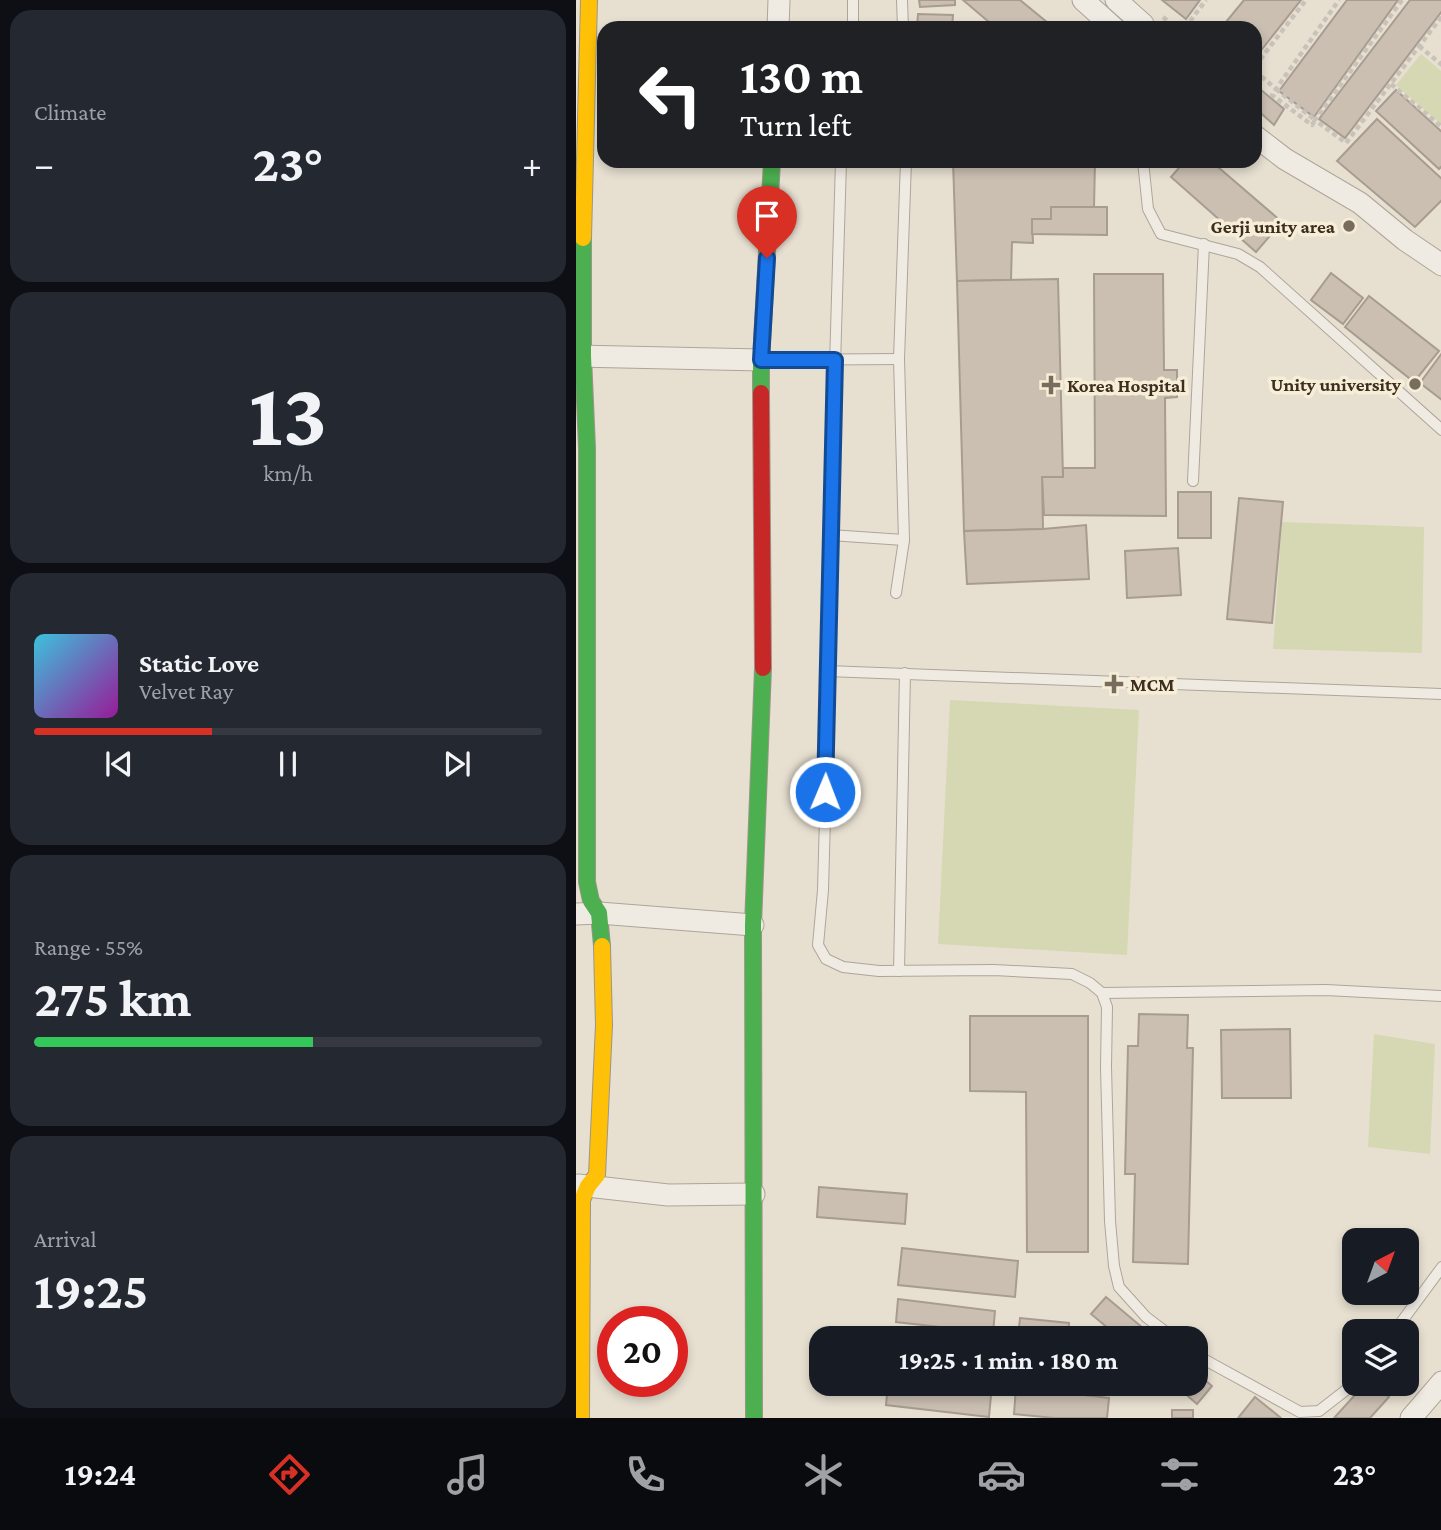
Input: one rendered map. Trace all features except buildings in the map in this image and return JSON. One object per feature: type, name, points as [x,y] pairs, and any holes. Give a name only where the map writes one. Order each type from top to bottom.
[{"type":"street","points":[[582,1185],[597,1175],[604,989],[599,913],[591,901],[587,882],[587,448],[580,356],[589,0]]},
{"type":"street","points":[[778,21],[779,0]]},
{"type":"street","points":[[1083,0],[1106,21]]},
{"type":"street","points":[[1116,0],[1140,21]]},
{"type":"street","points":[[1262,141],[1285,159],[1360,203],[1441,265]]},
{"type":"street","points":[[753,1418],[753,925],[764,598],[761,360],[772,168]]},
{"type":"street","points":[[580,356],[761,360]]},
{"type":"street","points":[[576,914],[599,913],[753,925]]},
{"type":"street","points":[[582,1185],[668,1195],[754,1194]]},
{"type":"street","points":[[581,1418],[582,1185]]},
{"type":"street","points":[[1411,1418],[1440,1387]]},
{"type":"lane","points":[[853,0],[853,21]]},
{"type":"lane","points":[[902,0],[903,21]]},
{"type":"lane","points":[[841,168],[823,890],[818,945],[826,959],[843,967],[899,971],[994,970],[1072,974],[1102,993],[1107,1007],[1110,1221],[1114,1266],[1119,1287],[1158,1326]]},
{"type":"lane","points":[[896,593],[904,540],[899,359],[906,168]]},
{"type":"lane","points":[[1144,168],[1148,209],[1161,234],[1238,254],[1260,267],[1441,430]]},
{"type":"lane","points":[[1193,481],[1204,244]]},
{"type":"lane","points":[[761,360],[899,359]]},
{"type":"lane","points":[[830,535],[904,540]]},
{"type":"lane","points":[[827,671],[1441,694]]},
{"type":"lane","points":[[899,971],[905,673]]},
{"type":"lane","points":[[1102,993],[1326,990],[1441,996]]},
{"type":"lane","points":[[1403,1319],[1441,1267]]},
{"type":"lane","points":[[1208,1362],[1300,1412],[1319,1410],[1342,1393]]},
{"type":"path","points":[[1190,21],[1206,0]]},
{"type":"path","points":[[1262,60],[1306,0]]},
{"type":"path","points":[[1276,89],[1339,0]]},
{"type":"path","points":[[1315,120],[1402,0]]},
{"type":"path","points":[[1262,76],[1345,144],[1441,16]]},
{"type":"path","points":[[1419,46],[1441,65]]},
{"type":"path","points":[[1390,84],[1441,127]]},
{"type":"green space","points":[[1421,54],[1441,71],[1441,124],[1396,85]]},
{"type":"green space","points":[[1282,522],[1424,527],[1422,653],[1273,649]]},
{"type":"green space","points":[[950,700],[1139,710],[1127,955],[938,944]]},
{"type":"green space","points":[[1374,1034],[1435,1044],[1430,1154],[1368,1147]]},
{"type":"traffic: fast","points":[[761,393],[772,168]]},
{"type":"traffic: fast","points":[[583,238],[583,356],[587,448],[587,882],[591,901],[599,913],[602,946]]},
{"type":"traffic: fast","points":[[754,1418],[753,925],[763,668]]},
{"type":"traffic: slow","points":[[583,238],[589,0]]},
{"type":"traffic: slow","points":[[581,1418],[582,1200],[597,1175],[604,1025],[602,946]]},
{"type":"traffic: jam","points":[[761,393],[763,668]]},
{"type":"place","name":"Gerji unity area","points":[[1349,226]]},
{"type":"place","name":"Unity university","points":[[1415,384]]},
{"type":"place","name":"Korea Hospital","points":[[1051,385]]},
{"type":"place","name":"MCM","points":[[1114,684]]},
{"type":"route","points":[[767,258],[761,360],[835,360],[825,792]]}]
